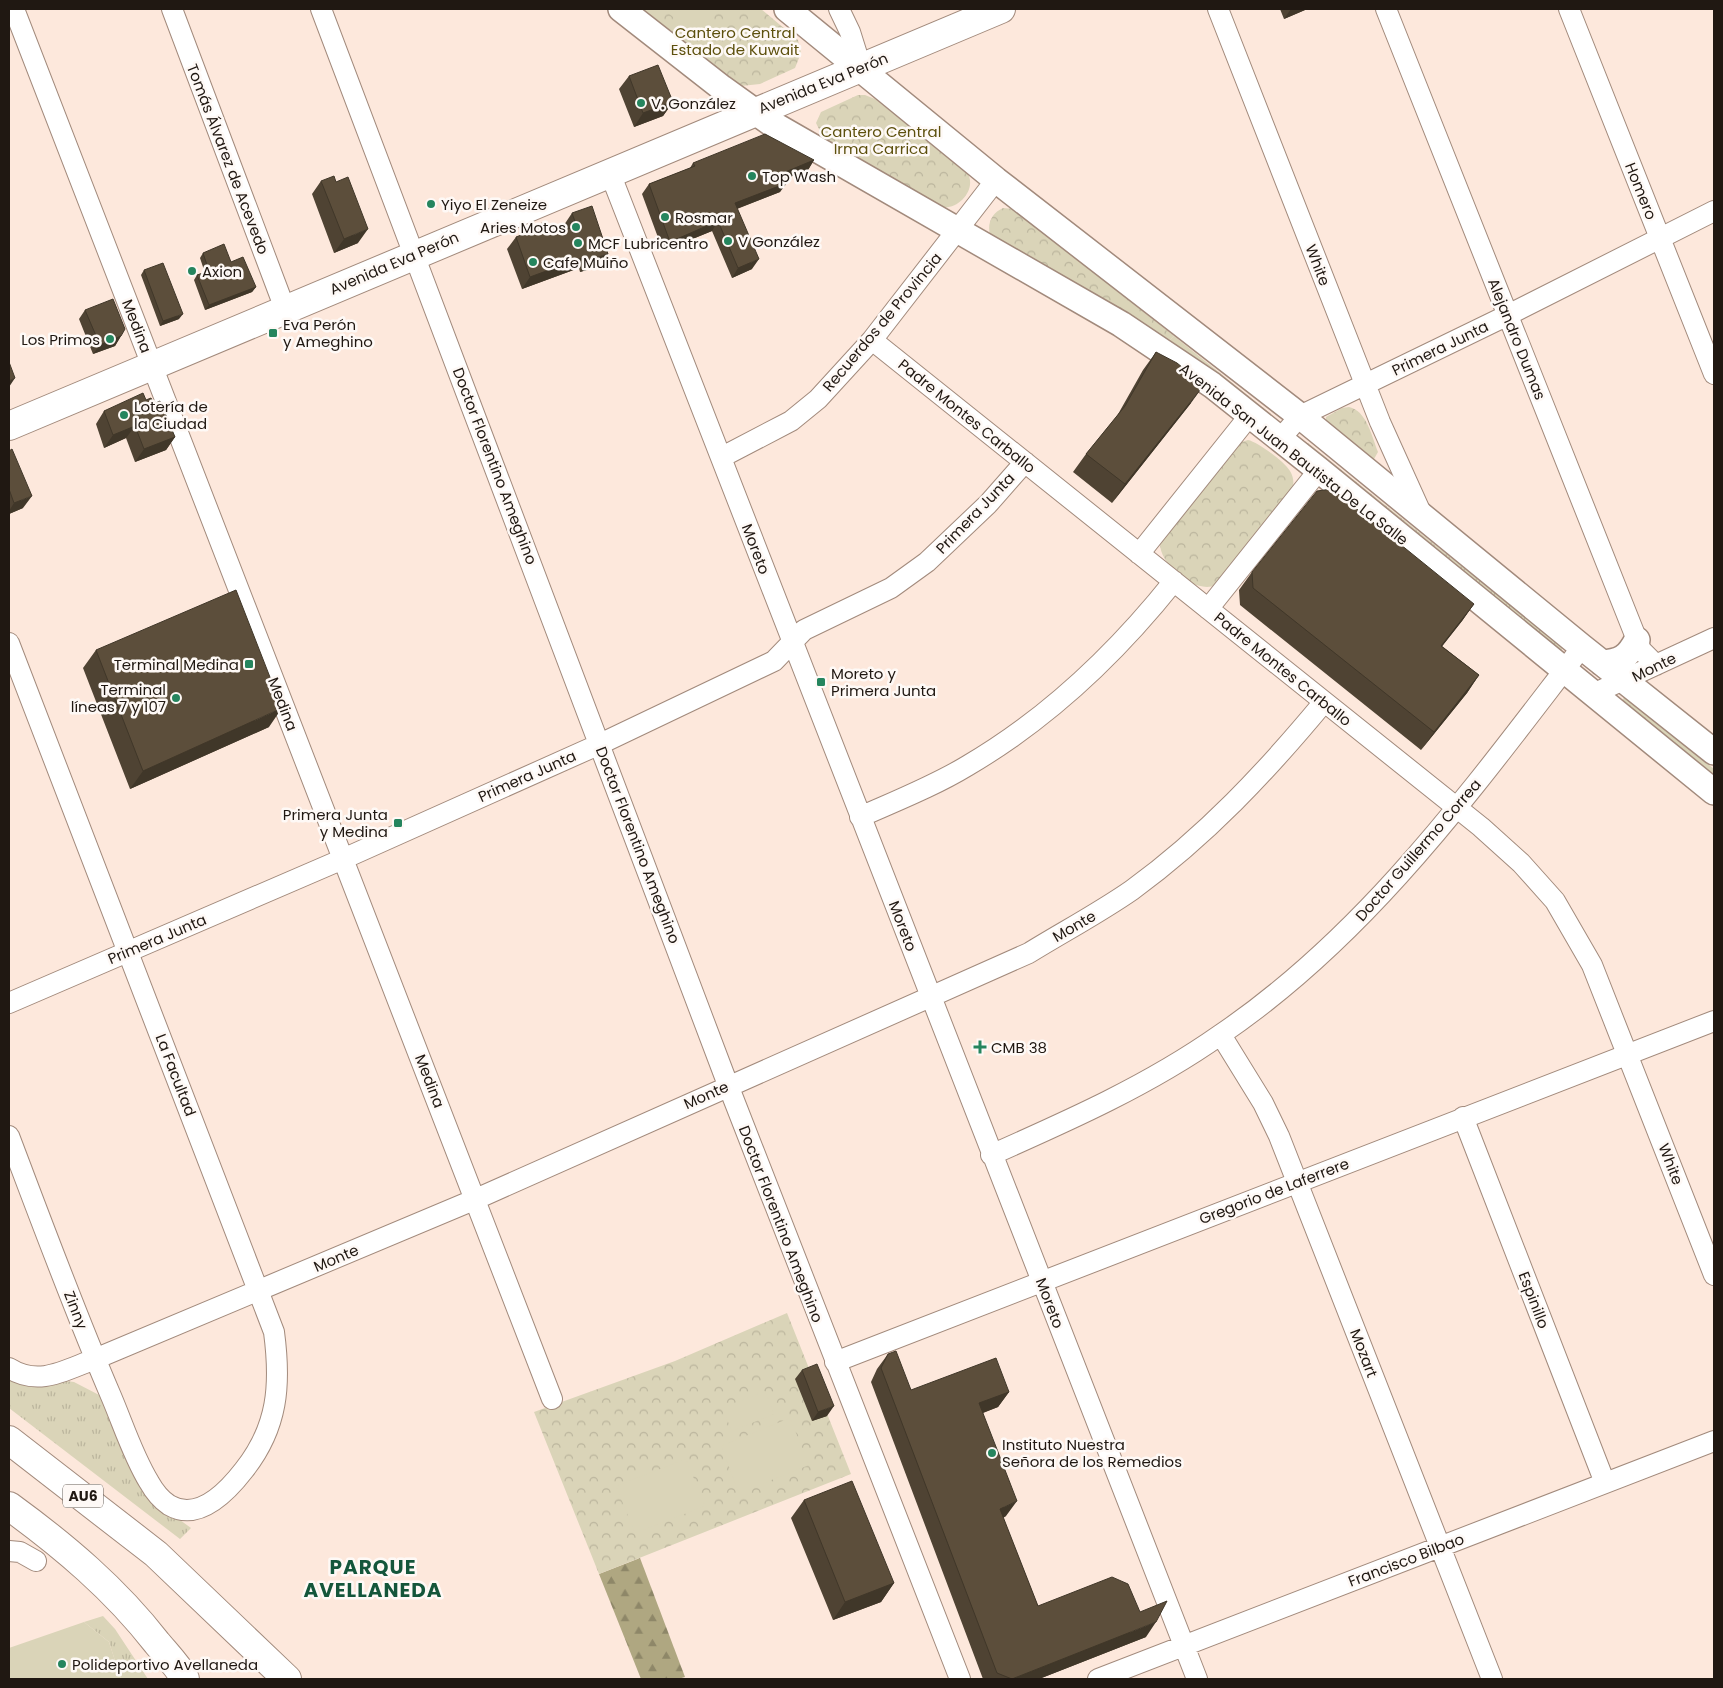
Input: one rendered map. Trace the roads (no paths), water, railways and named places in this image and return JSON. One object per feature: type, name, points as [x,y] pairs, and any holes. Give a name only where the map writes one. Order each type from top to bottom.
[{"type":"main road","name":"Avenida Eva Perón","points":[[9,426],[152,364],[1001,9]]},
{"type":"main road","name":"AU6","points":[[9,1440],[156,1554],[287,1679]]},
{"type":"main road","points":[[9,1506],[53,1539],[109,1587],[148,1631],[185,1679]]},
{"type":"street","name":"Medina","points":[[14,9],[552,1399]]},
{"type":"street","name":"Tomás Álvarez de Acevedo","points":[[172,9],[285,309]]},
{"type":"street","name":"Doctor Florentino Ameghino","points":[[321,9],[728,1085],[834,1362],[960,1679]]},
{"type":"street","name":"Avenida San Juan Bautista De La Salle","points":[[621,9],[753,112],[1121,324],[1168,355],[1250,415],[1319,470],[1563,671],[1714,792]]},
{"type":"street","name":"Avenida San Juan Bautista De La Salle","points":[[787,9],[861,67],[996,180],[1300,416],[1424,519],[1714,752]]},
{"type":"street","points":[[839,9],[850,32],[861,67]]},
{"type":"street","name":"White","points":[[1218,9],[1380,422],[1424,519]]},
{"type":"street","name":"Alejandro Dumas","points":[[1386,9],[1641,650],[1656,665]]},
{"type":"street","name":"Homero","points":[[1569,9],[1714,374]]},
{"type":"street","name":"Moreto","points":[[610,173],[722,457],[792,643],[991,1155],[1197,1679]]},
{"type":"street","name":"Recuerdos de Provincia","points":[[722,457],[757,440],[804,411],[848,368],[872,340],[996,180]]},
{"type":"street","name":"Primera Junta","points":[[1280,439],[1300,416],[1508,315],[1714,211]]},
{"type":"street","name":"Padre Montes Carballo","points":[[872,340],[1509,851],[1555,901],[1592,965],[1628,1053]]},
{"type":"street","points":[[1139,554],[1250,415]]},
{"type":"street","name":"Primera Junta","points":[[9,1004],[343,859],[600,744],[774,660],[804,630],[891,588],[927,562],[964,529],[1024,462]]},
{"type":"street","points":[[1208,609],[1319,470]]},
{"type":"street","points":[[860,817],[958,771],[1032,724],[1099,666],[1142,621],[1174,581]]},
{"type":"street","name":"Monte","points":[[1593,694],[1625,681],[1714,638]]},
{"type":"street","points":[[1602,663],[1623,660],[1631,652],[1637,640]]},
{"type":"street","name":"La Facultad","points":[[9,644],[260,1290],[274,1332],[278,1378],[276,1405],[266,1434],[252,1461],[240,1475],[203,1508],[187,1510],[168,1504],[157,1495],[149,1482]]},
{"type":"street","name":"Doctor Guillermo Correa","points":[[991,1155],[1113,1100],[1221,1035],[1289,983],[1352,927],[1396,880],[1457,808],[1582,647]]},
{"type":"street","name":"Monte","points":[[15,1371],[46,1377],[95,1359],[476,1199],[728,1085],[1028,953],[1081,923],[1139,884],[1183,850],[1241,798],[1279,757],[1324,702]]},
{"type":"street","name":"Gregorio de Laferrere","points":[[834,1362],[1714,1020]]},
{"type":"street","name":"Mozart","points":[[1221,1035],[1263,1102],[1297,1182],[1492,1679]]},
{"type":"street","name":"White","points":[[1628,1053],[1714,1275]]},
{"type":"street","name":"Espinillo","points":[[1463,1117],[1606,1483]]},
{"type":"street","name":"Zinny","points":[[9,1136],[95,1359],[149,1482]]},
{"type":"street","name":"Francisco Bilbao","points":[[1098,1679],[1714,1441]]},
{"type":"street","points":[[9,1550],[20,1552],[36,1561]]},
{"type":"place","name":"V. González","points":[[641,103]]},
{"type":"place","name":"Top Wash","points":[[752,176]]},
{"type":"place","name":"Yiyo El Zeneize","points":[[431,204]]},
{"type":"place","name":"Rosmar","points":[[665,217]]},
{"type":"place","name":"Aries Motos","points":[[576,227]]},
{"type":"place","name":"V González","points":[[728,241]]},
{"type":"place","name":"MCF Lubricentro","points":[[578,243]]},
{"type":"place","name":"Cafe Muiño","points":[[533,262]]},
{"type":"place","name":"Axion","points":[[192,271]]},
{"type":"place","name":"Eva Perón y Ameghino","points":[[273,333]]},
{"type":"place","name":"Los Primos","points":[[110,339]]},
{"type":"place","name":"Lotería de la Ciudad","points":[[124,415]]},
{"type":"place","name":"Terminal Medina","points":[[249,664]]},
{"type":"place","name":"Moreto y Primera Junta","points":[[821,682]]},
{"type":"place","name":"Terminal líneas 7 y 107","points":[[176,698]]},
{"type":"place","name":"Primera Junta y Medina","points":[[398,823]]},
{"type":"place","name":"CMB 38","points":[[980,1047]]},
{"type":"place","name":"Instituto Nuestra Señora de los Remedios","points":[[992,1453]]},
{"type":"place","name":"Polideportivo Avellaneda","points":[[62,1664]]},
{"type":"district","name":"PARQUE AVELLANEDA","points":[[373,1578]]},
{"type":"park label","name":"Cantero Central Estado de Kuwait","points":[[735,40]]},
{"type":"park label","name":"Cantero Central Irma Carrica","points":[[881,140]]}]
